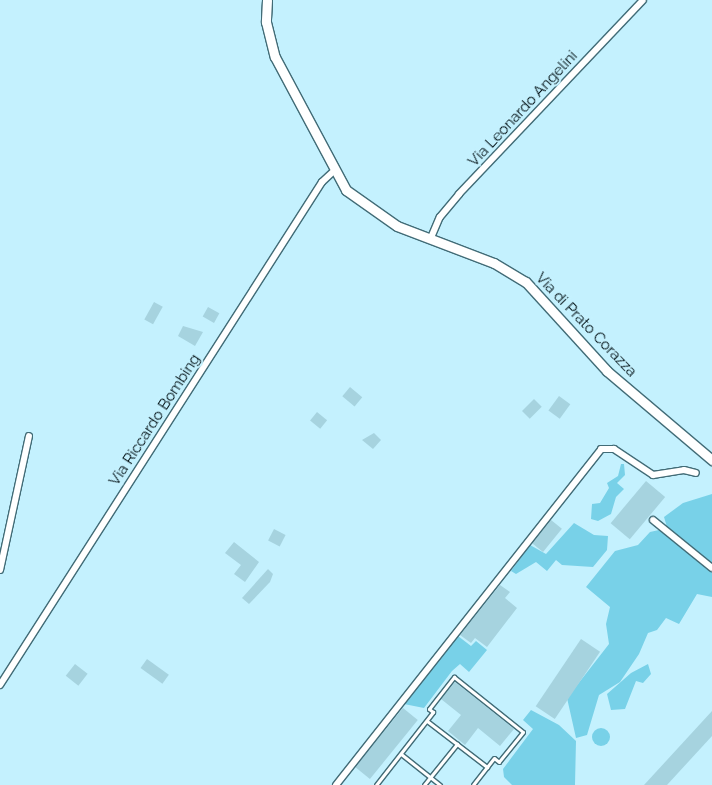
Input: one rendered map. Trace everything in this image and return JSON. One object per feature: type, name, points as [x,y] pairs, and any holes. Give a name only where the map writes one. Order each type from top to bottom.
[{"type":"street","name":"Via di Prato Corazza","points":[[267,0],[266,22],[275,57],[334,171],[346,190],[374,213],[430,240],[494,263],[526,282],[607,371],[712,460]]},
{"type":"street","name":"Via Leonardo Angelini","points":[[430,240],[440,217],[459,194],[643,0]]},
{"type":"street","name":"Via Riccardo Bombing","points":[[0,685],[322,182],[334,171]]},
{"type":"street","points":[[0,570],[29,436]]},
{"type":"street","points":[[336,785],[601,449],[614,449],[653,475],[696,473]]},
{"type":"street","points":[[653,520],[712,568]]},
{"type":"lane","points":[[376,785],[427,721],[433,712],[429,709],[454,677],[523,732],[499,762],[494,758],[473,785]]},
{"type":"lane","points":[[427,721],[487,767]]},
{"type":"lane","points":[[424,785],[457,744]]},
{"type":"lane","points":[[400,754],[440,785]]},
{"type":"shaded area","points":[[621,464],[624,464],[625,475],[617,483],[624,489],[616,497],[611,514],[598,521],[591,519],[592,504],[600,503],[609,488],[607,483],[618,476]]},
{"type":"shaded area","points":[[712,494],[712,564],[667,527],[664,517],[683,503]]},
{"type":"shaded area","points":[[574,523],[594,535],[608,536],[607,550],[593,567],[562,565],[556,560],[547,571],[536,562],[516,574],[511,571],[530,545],[546,554]]},
{"type":"shaded area","points":[[659,530],[712,572],[712,597],[697,594],[679,624],[666,618],[657,630],[648,633],[639,654],[620,682],[599,695],[587,735],[576,738],[567,698],[609,644],[606,624],[610,607],[586,587],[615,551],[638,545],[650,532]]},
{"type":"shaded area","points":[[458,636],[471,646],[476,641],[487,650],[469,672],[460,664],[452,671],[424,708],[404,704]]},
{"type":"shaded area","points":[[648,664],[651,674],[643,683],[636,681],[625,709],[611,710],[607,694],[631,673]]},
{"type":"shaded area","points":[[531,710],[559,725],[576,741],[575,785],[512,785],[504,777],[503,769],[533,729],[523,720]]},
{"type":"shaded area","points":[[601,728],[607,731],[610,737],[607,743],[601,746],[595,743],[592,737],[595,731]]},
{"type":"building","points":[[154,302],[163,307],[153,324],[144,319]]},
{"type":"building","points":[[208,307],[219,313],[214,323],[203,317]]},
{"type":"building","points":[[183,326],[203,332],[195,346],[178,336]]},
{"type":"building","points":[[350,387],[362,397],[355,406],[342,396]]},
{"type":"building","points":[[559,396],[570,404],[560,419],[548,411]]},
{"type":"building","points":[[534,399],[542,407],[530,419],[522,411]]},
{"type":"building","points":[[317,412],[327,420],[320,429],[310,421]]},
{"type":"building","points":[[374,433],[381,440],[373,449],[362,440]]},
{"type":"building","points":[[646,481],[665,497],[630,539],[611,523]]},
{"type":"building","points":[[551,520],[562,529],[543,552],[532,543]]},
{"type":"building","points":[[274,529],[286,535],[280,546],[268,541]]},
{"type":"building","points":[[234,542],[259,562],[245,582],[234,574],[241,565],[225,553]]},
{"type":"building","points":[[268,569],[273,574],[270,582],[249,604],[242,598]]},
{"type":"building","points":[[500,585],[510,592],[505,598],[517,608],[487,647],[475,638],[471,643],[460,635]]},
{"type":"building","points":[[581,639],[600,652],[555,719],[536,706]]},
{"type":"building","points":[[147,659],[169,675],[162,684],[141,668]]},
{"type":"building","points":[[75,664],[88,674],[78,686],[66,676]]},
{"type":"building","points":[[455,682],[514,729],[500,746],[478,728],[465,745],[448,731],[461,715],[441,699]]},
{"type":"building","points":[[403,708],[418,720],[370,779],[355,767]]},
{"type":"building","points":[[712,711],[712,736],[667,785],[644,785]]}]
